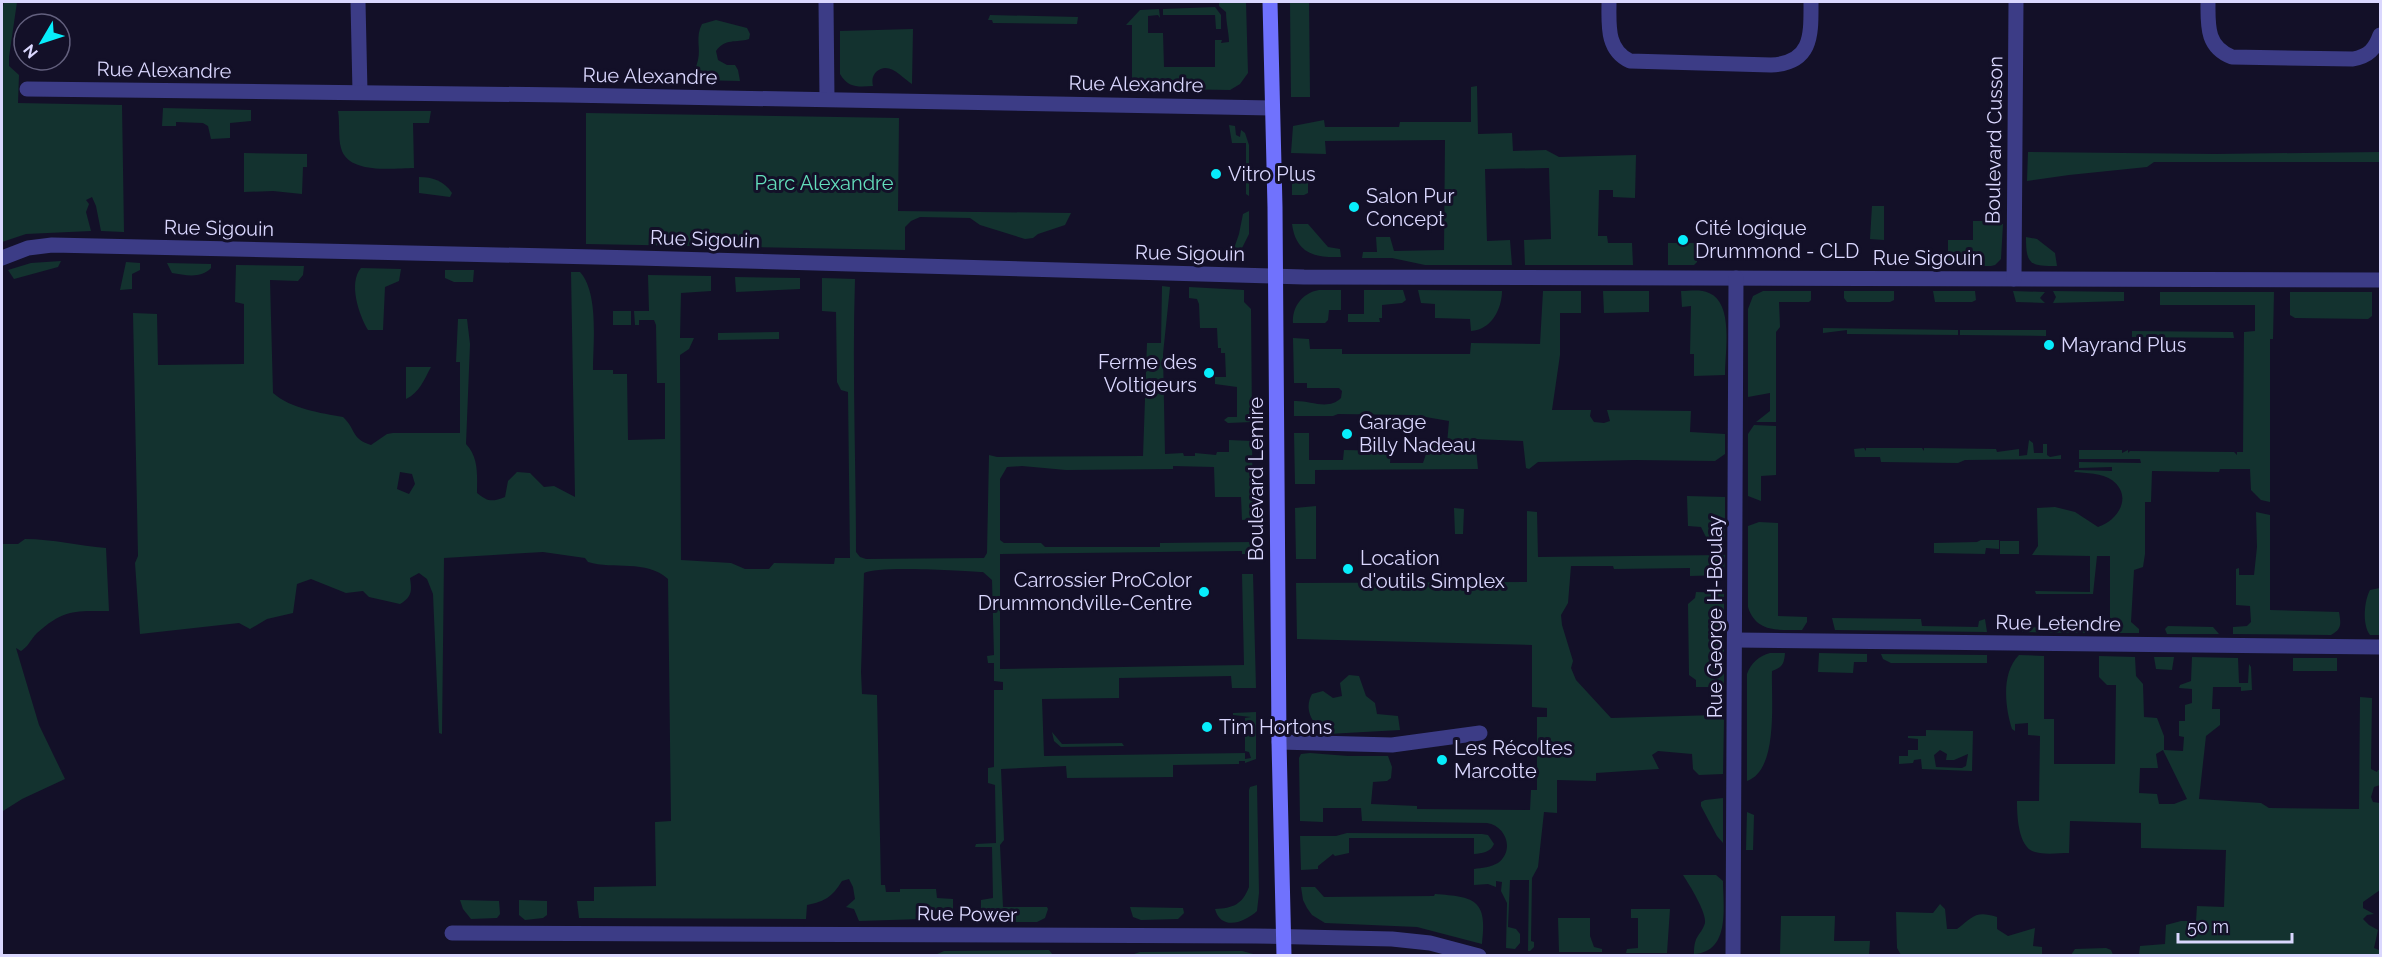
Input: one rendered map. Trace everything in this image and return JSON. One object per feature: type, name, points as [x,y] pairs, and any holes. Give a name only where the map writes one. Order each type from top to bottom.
[{"type":"main road","name":"Boulevard Lemire","points":[[1270,2],[1279,742],[1284,956]]},
{"type":"street","points":[[358,2],[360,93]]},
{"type":"street","points":[[826,2],[826,99]]},
{"type":"street","points":[[1609,2],[1612,43],[1621,56],[1630,61],[1771,65],[1791,61],[1806,48],[1810,36],[1811,2]]},
{"type":"street","name":"Boulevard Cusson","points":[[2014,279],[2016,2]]},
{"type":"street","points":[[2208,2],[2208,33],[2211,40],[2219,50],[2232,57],[2353,58],[2367,55],[2373,50],[2380,35]]},
{"type":"street","name":"Rue Alexandre","points":[[27,89],[826,99],[1272,108]]},
{"type":"street","name":"Rue Sigouin","points":[[2,258],[28,248],[63,245],[1275,276],[2380,280]]},
{"type":"street","name":"Rue George H-Boulay","points":[[1734,956],[1736,278]]},
{"type":"street","name":"Rue Letendre","points":[[1736,640],[2380,647]]},
{"type":"street","points":[[1279,742],[1392,745],[1479,733]]},
{"type":"street","name":"Rue Power","points":[[452,933],[1284,937],[1412,940],[1479,956]]},
{"type":"green space","points":[[4,2],[17,2],[16,12],[12,12],[9,66],[12,72],[19,75],[18,103],[122,105],[124,232],[101,231],[92,197],[86,200],[89,204],[86,212],[91,231],[26,234],[2,242],[2,11]]},
{"type":"green space","points":[[1219,2],[1246,2],[1248,73],[1240,84],[1230,90],[1119,88],[1119,80],[1132,79],[1132,25],[1126,25],[1140,10],[1159,9],[1160,18],[1158,15],[1148,16],[1148,33],[1163,33],[1164,67],[1215,67],[1215,40],[1222,40],[1221,43],[1229,42],[1226,12],[1219,6]]},
{"type":"green space","points":[[1290,2],[1309,2],[1310,97],[1291,97]]},
{"type":"green space","points":[[1215,7],[1221,15],[1221,29],[1216,29],[1215,15],[1163,15],[1163,9]]},
{"type":"green space","points":[[990,15],[1078,17],[1077,24],[993,23],[992,20],[988,20]]},
{"type":"green space","points":[[716,20],[747,28],[750,34],[749,39],[723,44],[716,51],[718,60],[727,65],[735,65],[740,81],[695,80],[700,29],[702,24]]},
{"type":"green space","points":[[913,29],[912,84],[895,71],[886,68],[876,72],[873,86],[854,86],[843,79],[840,74],[840,31]]},
{"type":"green space","points":[[1477,86],[1478,134],[1512,133],[1513,151],[1546,150],[1559,157],[1636,155],[1635,198],[1613,197],[1613,190],[1599,190],[1598,236],[1607,236],[1608,243],[1632,243],[1633,265],[1525,265],[1524,240],[1551,239],[1549,168],[1485,169],[1487,241],[1510,240],[1512,265],[1425,265],[1392,258],[1362,258],[1363,252],[1377,252],[1376,237],[1390,237],[1394,251],[1444,250],[1445,140],[1325,141],[1326,154],[1291,153],[1293,126],[1324,120],[1325,127],[1399,127],[1400,122],[1471,122],[1471,87]]},
{"type":"green space","points":[[163,108],[251,110],[251,121],[230,123],[230,138],[211,139],[208,126],[203,123],[176,122],[176,126],[162,126]]},
{"type":"green space","points":[[338,111],[431,111],[429,123],[413,123],[414,168],[373,168],[353,163],[345,157],[341,148]]},
{"type":"green space","name":"Parc Alexandre","points":[[586,113],[899,118],[898,211],[1071,213],[1065,225],[1025,239],[980,225],[970,218],[920,217],[905,227],[905,250],[586,244]]},
{"type":"green space","points":[[1229,125],[1235,126],[1236,135],[1240,137],[1241,130],[1245,133],[1249,145],[1249,196],[1246,194],[1246,143],[1232,143]]},
{"type":"green space","points":[[2028,152],[2215,154],[2380,152],[2380,162],[2154,162],[2147,167],[2027,181]]},
{"type":"green space","points":[[244,153],[307,154],[307,167],[303,167],[302,194],[273,191],[244,192]]},
{"type":"green space","points":[[419,177],[442,183],[452,193],[450,197],[419,193]]},
{"type":"green space","points":[[1292,178],[1308,179],[1308,193],[1292,195]]},
{"type":"green space","points":[[1872,206],[1884,206],[1884,240],[1870,239]]},
{"type":"green space","points":[[1249,211],[1249,234],[1242,248],[1243,258],[1234,260],[1231,257],[1243,214]]},
{"type":"green space","points":[[1973,221],[1993,221],[2003,224],[2001,259],[1991,266],[1948,266],[1948,240],[1973,240]]},
{"type":"green space","points":[[1292,224],[1308,224],[1328,247],[1340,249],[1341,257],[1315,255],[1308,252],[1298,242]]},
{"type":"green space","points":[[2026,237],[2037,239],[2055,253],[2057,266],[2031,262],[2027,253]]},
{"type":"green space","points":[[1668,243],[1694,243],[1694,247],[1697,247],[1697,262],[1694,265],[1668,265]]},
{"type":"green space","points":[[61,261],[58,267],[14,279],[8,270],[31,263]]},
{"type":"green space","points":[[126,262],[140,263],[140,270],[132,274],[132,289],[120,290]]},
{"type":"green space","points":[[167,263],[211,264],[211,268],[203,274],[182,275],[172,273]]},
{"type":"green space","points":[[236,265],[304,266],[303,275],[298,281],[270,280],[273,393],[297,407],[343,417],[360,440],[371,445],[387,434],[393,433],[460,433],[460,362],[456,362],[458,319],[467,319],[470,344],[466,444],[475,461],[477,493],[490,500],[505,497],[508,481],[517,472],[530,473],[544,487],[554,486],[575,497],[571,272],[580,272],[590,292],[594,319],[593,370],[613,370],[613,374],[627,374],[628,440],[665,439],[665,383],[657,383],[656,325],[654,320],[639,320],[639,325],[635,325],[634,311],[649,311],[648,275],[711,276],[711,291],[681,293],[680,338],[694,338],[689,349],[680,355],[681,560],[731,563],[745,569],[769,569],[774,563],[834,564],[835,558],[850,558],[848,392],[841,390],[837,382],[836,312],[822,311],[822,278],[855,279],[856,552],[860,557],[866,559],[984,558],[987,553],[989,455],[997,457],[1143,456],[1147,343],[1161,343],[1162,286],[1170,287],[1163,354],[1165,454],[1216,455],[1217,452],[1229,452],[1229,440],[1252,441],[1253,519],[1242,520],[1241,497],[1215,497],[1214,467],[1173,466],[1173,469],[1066,470],[1007,467],[1000,479],[1000,540],[1004,543],[1041,543],[1045,547],[1160,547],[1160,543],[1253,542],[1253,554],[1242,554],[1242,551],[1000,554],[1000,669],[1244,665],[1242,574],[1253,574],[1256,688],[1232,688],[1231,676],[1119,678],[1119,698],[1042,699],[1044,756],[1245,753],[1245,759],[1251,758],[1249,752],[1245,751],[1245,718],[1251,717],[1233,715],[1233,713],[1256,712],[1256,759],[1245,763],[1245,761],[1239,761],[1239,764],[1173,765],[1173,777],[1067,778],[1066,766],[1001,769],[1004,840],[1000,845],[1003,907],[1047,907],[1048,909],[1045,918],[1037,922],[984,922],[981,916],[981,900],[993,898],[992,847],[975,847],[976,844],[996,843],[995,785],[988,783],[988,768],[994,767],[994,690],[1003,690],[1003,682],[994,681],[994,663],[988,663],[987,656],[994,655],[992,580],[983,572],[921,569],[872,571],[864,573],[861,672],[862,694],[877,695],[881,885],[885,885],[886,892],[900,892],[900,889],[936,889],[937,898],[953,899],[953,918],[859,921],[854,909],[846,907],[855,899],[849,879],[842,881],[828,898],[807,905],[806,919],[579,918],[577,901],[594,901],[594,887],[656,886],[655,822],[671,821],[668,579],[659,573],[640,567],[598,564],[588,562],[585,558],[543,552],[444,558],[442,734],[439,733],[433,594],[427,579],[419,573],[410,578],[410,593],[407,599],[400,604],[369,597],[363,591],[346,593],[311,579],[297,584],[293,613],[267,619],[250,629],[239,623],[140,634],[135,563],[138,556],[133,313],[157,314],[158,365],[244,364],[244,304],[235,302]],"holes":[[[400,472],[412,474],[415,484],[409,494],[397,489]]]},
{"type":"green space","points":[[361,268],[401,269],[399,281],[385,287],[383,330],[368,330],[361,316],[356,299],[355,282]]},
{"type":"green space","points":[[445,270],[474,270],[473,282],[454,282],[445,278]]},
{"type":"green space","points":[[735,277],[800,278],[800,289],[736,292]]},
{"type":"green space","points":[[1189,287],[1244,290],[1244,302],[1251,309],[1252,422],[1228,423],[1224,420],[1228,417],[1237,417],[1237,387],[1215,384],[1215,377],[1226,377],[1225,353],[1221,353],[1221,348],[1218,348],[1217,328],[1200,328],[1199,304],[1197,299],[1189,298]]},
{"type":"green space","points":[[1319,290],[1341,290],[1341,310],[1329,310],[1328,320],[1325,323],[1293,323],[1294,312],[1299,302],[1308,294]]},
{"type":"green space","points":[[1364,290],[1403,290],[1406,300],[1402,303],[1382,305],[1380,322],[1348,322],[1348,314],[1364,314]]},
{"type":"green space","points":[[1418,290],[1502,291],[1500,305],[1490,323],[1471,331],[1470,319],[1435,318],[1435,304],[1421,303]]},
{"type":"green space","points":[[1543,291],[1581,291],[1581,313],[1560,313],[1560,355],[1552,410],[1591,410],[1590,416],[1594,422],[1604,423],[1610,421],[1607,410],[1691,411],[1690,432],[1725,434],[1725,454],[1715,461],[1538,462],[1529,469],[1526,468],[1523,441],[1475,439],[1478,469],[1315,470],[1315,484],[1295,484],[1294,433],[1309,433],[1309,460],[1343,460],[1344,450],[1391,451],[1390,463],[1423,463],[1429,445],[1447,444],[1449,421],[1414,415],[1294,416],[1294,401],[1330,404],[1341,398],[1342,391],[1339,388],[1307,388],[1307,383],[1294,383],[1293,338],[1309,339],[1310,349],[1342,349],[1342,354],[1470,354],[1471,343],[1540,344]]},
{"type":"green space","points":[[1603,291],[1649,291],[1649,312],[1604,313]]},
{"type":"green space","points":[[1681,291],[1709,293],[1717,298],[1722,307],[1727,342],[1725,375],[1694,376],[1694,354],[1690,354],[1691,306],[1682,307]]},
{"type":"green space","points":[[1763,291],[1811,291],[1809,302],[1779,302],[1780,327],[1776,332],[1776,422],[1756,422],[1770,411],[1770,393],[1748,397],[1748,309],[1753,296]]},
{"type":"green space","points":[[1844,291],[1894,291],[1894,300],[1890,302],[1847,302],[1844,298]]},
{"type":"green space","points":[[1933,291],[1975,291],[1976,300],[1972,302],[1935,302]]},
{"type":"green space","points":[[2013,291],[2045,292],[2040,298],[2045,303],[2016,302]]},
{"type":"green space","points":[[2053,291],[2124,292],[2124,301],[2053,303],[2056,297]]},
{"type":"green space","points":[[2160,292],[2274,292],[2273,339],[2270,339],[2270,502],[2261,500],[2251,490],[2250,469],[2220,469],[2219,472],[2152,471],[2151,502],[2145,502],[2143,567],[2134,570],[2131,622],[2139,629],[2139,633],[2110,633],[2110,556],[2097,556],[2093,594],[2036,594],[2035,591],[2090,592],[2090,556],[2032,555],[2038,546],[2037,508],[2055,507],[2075,512],[2098,527],[2105,524],[2121,507],[2122,493],[2118,486],[2104,476],[2074,472],[2075,470],[2112,471],[2112,467],[2079,468],[2079,462],[2141,463],[2140,459],[2079,459],[2079,450],[2122,450],[2122,453],[2128,450],[2128,453],[2130,451],[2234,452],[2237,455],[2237,452],[2243,452],[2244,332],[2255,331],[2255,305],[2160,305]]},
{"type":"green space","points":[[2290,292],[2372,292],[2372,316],[2368,319],[2295,318],[2290,315]]},
{"type":"green space","points":[[613,311],[631,311],[631,325],[613,325]]},
{"type":"green space","points":[[1823,328],[1958,330],[1958,335],[1847,334],[1847,330],[1823,333]]},
{"type":"green space","points":[[1960,330],[2046,330],[2046,336],[1960,335]]},
{"type":"green space","points":[[2132,331],[2233,332],[2234,338],[2132,337]]},
{"type":"green space","points":[[779,332],[779,339],[718,340],[718,333]]},
{"type":"green space","points":[[406,367],[431,367],[418,390],[406,399]]},
{"type":"green space","points":[[1754,425],[1776,426],[1776,475],[1761,476],[1761,501],[1748,496],[1748,434]]},
{"type":"green space","points":[[2029,440],[2033,443],[2034,453],[2043,453],[2043,444],[2047,444],[2047,455],[2050,457],[2061,455],[2061,459],[1965,460],[1958,463],[1881,462],[1880,457],[1855,457],[1854,449],[1864,448],[1866,451],[1866,448],[1922,448],[1924,451],[1924,448],[1996,449],[1997,452],[2019,449],[2019,456],[2027,455]]},
{"type":"green space","points":[[1687,496],[1725,497],[1725,539],[1712,540],[1706,537],[1701,527],[1688,526]]},
{"type":"green space","points":[[1316,506],[1316,559],[1296,559],[1295,508]]},
{"type":"green space","points":[[1454,508],[1464,509],[1463,534],[1455,534]]},
{"type":"green space","points":[[1527,511],[1537,512],[1538,557],[1725,555],[1724,575],[1690,576],[1690,568],[1614,569],[1613,566],[1571,566],[1568,603],[1561,615],[1573,661],[1571,668],[1576,680],[1611,718],[1717,715],[1724,720],[1723,774],[1699,775],[1693,769],[1692,754],[1658,751],[1652,755],[1659,769],[1596,773],[1596,781],[1557,780],[1557,813],[1544,812],[1538,867],[1532,878],[1531,941],[1534,942],[1534,947],[1530,951],[1528,951],[1529,880],[1510,880],[1508,927],[1516,929],[1520,934],[1520,943],[1515,949],[1506,948],[1507,903],[1501,891],[1502,882],[1496,881],[1496,887],[1488,884],[1474,885],[1474,869],[1498,863],[1506,852],[1506,839],[1499,829],[1487,823],[1362,821],[1361,808],[1323,808],[1323,822],[1300,821],[1299,758],[1301,754],[1310,753],[1388,756],[1392,767],[1391,778],[1387,781],[1373,782],[1371,804],[1417,806],[1417,809],[1530,810],[1531,790],[1537,790],[1537,717],[1547,717],[1547,708],[1532,707],[1532,645],[1297,639],[1296,583],[1527,582]]},
{"type":"green space","points":[[2256,512],[2270,515],[2270,610],[2339,612],[2340,626],[2335,633],[2331,635],[2233,634],[2233,627],[2247,626],[2251,622],[2250,606],[2236,605],[2236,569],[2239,568],[2239,575],[2254,575],[2257,547]]},
{"type":"green space","points":[[1759,522],[1778,523],[1778,616],[1807,617],[1802,630],[1777,630],[1763,626],[1757,622],[1748,607],[1748,526]]},
{"type":"green space","points":[[25,539],[106,548],[109,611],[63,615],[46,625],[21,651],[16,648],[39,725],[65,779],[22,799],[3,811],[2,821],[2,544],[18,544]]},
{"type":"green space","points":[[1999,540],[1999,549],[1986,548],[1985,554],[1934,553],[1934,543]]},
{"type":"green space","points":[[2000,541],[2019,541],[2019,554],[2000,554]]},
{"type":"green space","points":[[2380,588],[2380,635],[2370,635],[2365,619],[2366,600],[2370,590]]},
{"type":"green space","points":[[1696,592],[1724,593],[1724,687],[1696,687],[1696,680],[1689,675],[1688,604],[1695,598]]},
{"type":"green space","points":[[1832,618],[1921,619],[1922,626],[1978,627],[1979,621],[1985,619],[1987,632],[1835,630]]},
{"type":"green space","points":[[2168,626],[2213,627],[2219,634],[2167,634],[2165,629]]},
{"type":"green space","points":[[2024,627],[2088,628],[2089,633],[2022,632]]},
{"type":"green space","points":[[1770,653],[1785,653],[1782,665],[1772,671],[1769,749],[1757,774],[1747,781],[1747,674],[1756,660]]},
{"type":"green space","points":[[1819,653],[1867,654],[1867,662],[1854,662],[1853,673],[1818,672]]},
{"type":"green space","points":[[1881,654],[1987,655],[1987,663],[1891,663],[1883,659]]},
{"type":"green space","points":[[2019,655],[2044,656],[2044,719],[2054,719],[2054,764],[2115,764],[2116,685],[2107,685],[2099,677],[2099,656],[2135,657],[2136,676],[2143,684],[2144,717],[2157,718],[2164,736],[2164,750],[2183,751],[2184,737],[2179,736],[2179,721],[2185,721],[2185,705],[2192,703],[2192,689],[2179,688],[2180,685],[2191,681],[2192,657],[2238,658],[2239,683],[2248,683],[2249,664],[2252,690],[2241,691],[2241,687],[2213,687],[2212,709],[2220,709],[2220,725],[2206,736],[2199,799],[2261,803],[2269,808],[2359,809],[2360,697],[2372,698],[2371,769],[2377,772],[2380,770],[2380,785],[2374,787],[2371,797],[2373,802],[2380,803],[2380,890],[2363,902],[2363,908],[2374,914],[2367,915],[2363,919],[2378,930],[2374,948],[2379,950],[2380,955],[2139,955],[2140,946],[2165,944],[2166,925],[2181,921],[2196,921],[2197,906],[2224,907],[2226,850],[2141,848],[2141,823],[2070,821],[2069,853],[2043,853],[2029,849],[2020,830],[2017,801],[2039,801],[2040,736],[2028,735],[2028,723],[2015,724],[2015,731],[2012,729],[2006,690],[2013,662]],"holes":[[[2163,750],[2187,799],[2174,804],[2159,804],[2157,794],[2139,793],[2140,768],[2158,768],[2156,754]]]},
{"type":"green space","points":[[2154,657],[2174,657],[2172,670],[2156,669]]},
{"type":"green space","points":[[2293,658],[2337,658],[2337,671],[2293,671]]},
{"type":"green space","points":[[1349,675],[1359,676],[1366,696],[1375,703],[1377,714],[1398,716],[1400,730],[1328,734],[1318,727],[1309,712],[1309,700],[1312,694],[1323,691],[1333,698],[1342,696],[1340,683]]},
{"type":"green space","points":[[1926,730],[1973,731],[1972,771],[1922,769],[1921,759],[1914,760],[1913,763],[1899,764],[1899,756],[1908,756],[1908,750],[1918,750],[1918,739],[1908,738],[1908,736],[1926,736]],"holes":[[[1940,750],[1947,754],[1946,760],[1954,760],[1968,754],[1966,766],[1962,768],[1936,767],[1934,755]]]},
{"type":"green space","points":[[1052,732],[1062,744],[1122,743],[1124,746],[1061,747],[1054,741]]},
{"type":"green space","points":[[1257,785],[1259,893],[1257,911],[1246,919],[1233,923],[1227,922],[1218,916],[1215,909],[1227,908],[1240,902],[1249,887],[1249,790],[1250,787]]},
{"type":"green space","points":[[1723,798],[1723,843],[1717,836],[1701,802]]},
{"type":"green space","points":[[1747,812],[1754,815],[1753,850],[1746,850]]},
{"type":"green space","points":[[1347,833],[1482,834],[1488,835],[1494,844],[1488,851],[1474,854],[1474,838],[1349,838],[1349,853],[1335,856],[1333,854],[1318,866],[1318,869],[1301,870],[1300,836],[1336,836]]},
{"type":"green space","points":[[1683,875],[1716,875],[1723,881],[1724,915],[1719,937],[1706,951],[1694,954],[1695,943],[1705,923],[1705,918]]},
{"type":"green space","points":[[1301,887],[1315,887],[1324,897],[1434,896],[1435,894],[1469,899],[1480,909],[1483,918],[1482,944],[1417,927],[1325,923],[1312,915],[1307,908]]},
{"type":"green space","points":[[460,900],[499,901],[500,914],[497,918],[471,919],[463,909]]},
{"type":"green space","points":[[519,900],[547,901],[547,915],[543,918],[525,920],[519,915]]},
{"type":"green space","points":[[1940,904],[1945,909],[1947,929],[1957,929],[1971,918],[1984,914],[1997,917],[1997,929],[2008,936],[2035,928],[2033,946],[2042,947],[2042,955],[1901,955],[1897,948],[1896,912],[1933,913]]},
{"type":"green space","points":[[1130,907],[1183,908],[1184,913],[1178,919],[1141,920],[1133,917]]},
{"type":"green space","points":[[1631,909],[1670,909],[1667,953],[1626,953],[1627,949],[1638,948],[1638,918],[1631,918]]},
{"type":"green space","points":[[1781,916],[1835,916],[1834,941],[1870,941],[1869,955],[1780,954]]},
{"type":"green space","points":[[1558,918],[1590,918],[1590,936],[1594,947],[1602,949],[1602,952],[1559,952]]},
{"type":"green space","points":[[2106,948],[2111,950],[2113,955],[2071,955],[2075,949]]},
{"type":"green space","points":[[1049,950],[1053,955],[935,955],[944,951]]},
{"type":"green space","points":[[1242,951],[1257,955],[1131,955],[1140,952]]},
{"type":"place","name":"Vitro Plus","points":[[1216,174]]},
{"type":"place","name":"Salon Pur Concept","points":[[1354,207]]},
{"type":"place","name":"Cité logique Drummond - CLD","points":[[1683,240]]},
{"type":"place","name":"Mayrand Plus","points":[[2049,345]]},
{"type":"place","name":"Ferme des Voltigeurs","points":[[1209,373]]},
{"type":"place","name":"Garage Billy Nadeau","points":[[1347,434]]},
{"type":"place","name":"Location d'outils Simplex","points":[[1348,569]]},
{"type":"place","name":"Carrossier ProColor Drummondville-Centre","points":[[1204,592]]},
{"type":"place","name":"Tim Hortons","points":[[1207,727]]},
{"type":"place","name":"Les Récoltes Marcotte","points":[[1442,760]]}]
